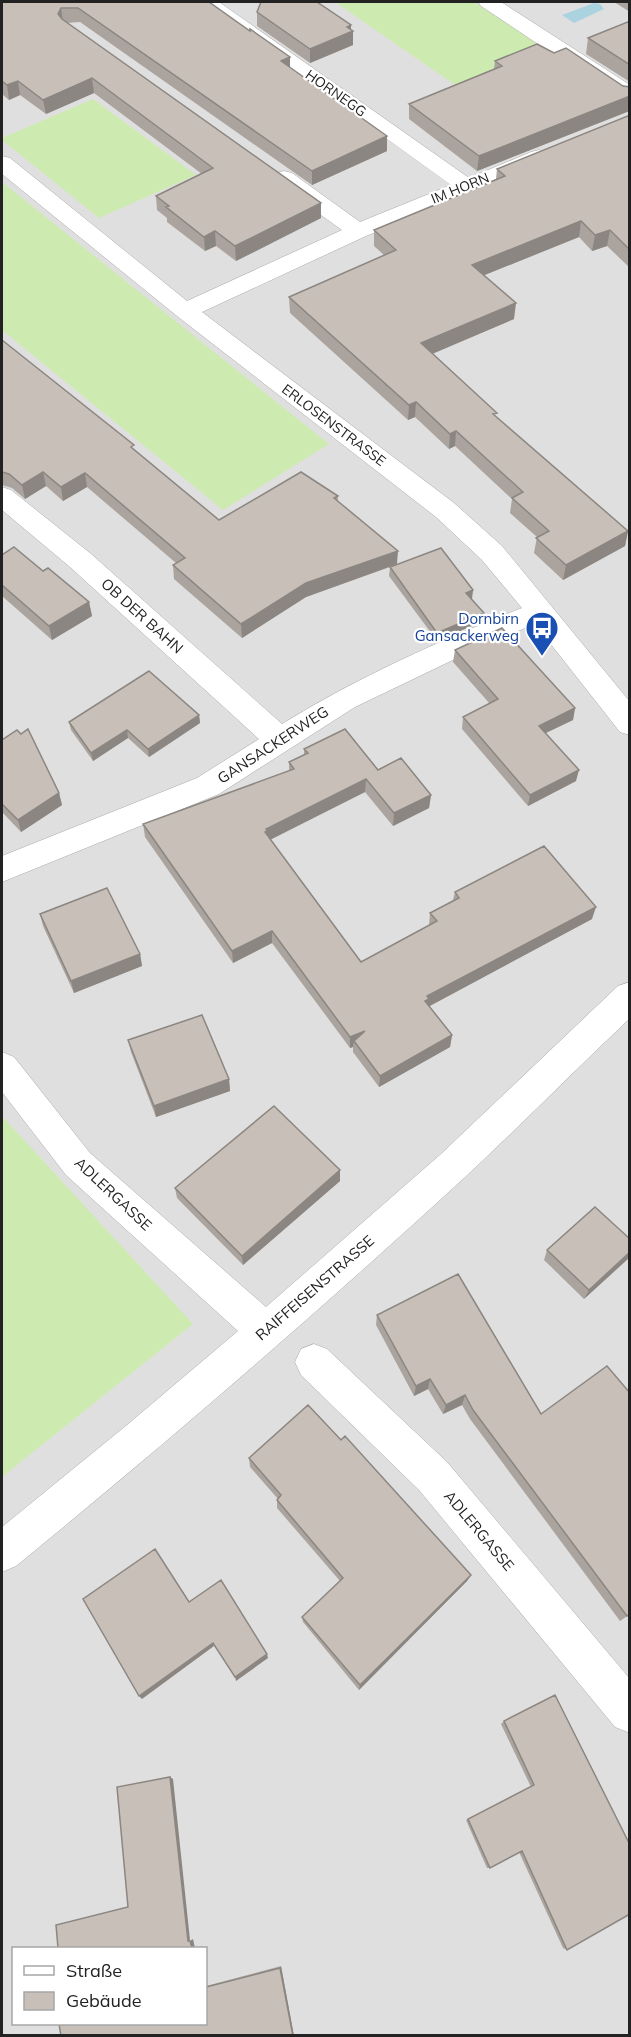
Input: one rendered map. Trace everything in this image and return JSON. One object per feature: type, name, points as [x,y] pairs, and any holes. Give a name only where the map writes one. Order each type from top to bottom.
[{"type":"street","name":"HORNEGG","points":[[207,2],[465,185]]},
{"type":"street","points":[[488,2],[630,95]]},
{"type":"street","name":"IM HORN","points":[[185,311],[358,231],[465,185],[564,147]]},
{"type":"street","name":"ERLOSENSTRASSE","points":[[2,163],[185,311],[445,510],[492,553],[630,724]]},
{"type":"street","points":[[264,163],[358,231]]},
{"type":"street","name":"OB DER BAHN","points":[[2,496],[80,560],[279,739]]},
{"type":"street","name":"GANSACKERWEG","points":[[2,869],[208,786],[345,699],[474,638],[540,611]]},
{"type":"street","name":"RAIFFEISENSTRASSE","points":[[2,1552],[141,1439],[266,1332],[460,1157],[624,997]]},
{"type":"street","name":"ADLERGASSE","points":[[2,1067],[78,1164],[266,1332]]},
{"type":"street","name":"ADLERGASSE","points":[[314,1362],[433,1476],[630,1712]]},
{"type":"shaded area","points":[[2,2],[629,2],[629,2035],[2,2036]]},
{"type":"green space","points":[[335,2],[474,2],[622,99],[542,145]]},
{"type":"green space","points":[[93,99],[196,175],[99,218],[2,140],[2,138]]},
{"type":"green space","points":[[2,182],[329,444],[223,510],[2,330]]},
{"type":"green space","points":[[2,1116],[193,1324],[2,1477]]},
{"type":"water","points":[[594,3],[600,4],[604,9],[574,23],[562,15]]},
{"type":"building","points":[[2,2],[209,2],[290,57],[281,61],[387,136],[312,171],[78,8],[61,8],[58,14],[62,19],[321,203],[235,246],[215,231],[204,237],[166,207],[169,206],[156,196],[213,168],[92,78],[43,100],[18,81],[7,85],[2,81]]},
{"type":"building","points":[[261,2],[317,2],[351,25],[347,27],[353,31],[310,49],[257,12]]},
{"type":"building","points":[[630,21],[630,65],[588,38]]},
{"type":"building","points":[[537,44],[554,53],[566,48],[623,86],[630,87],[630,96],[479,156],[409,104],[502,66],[495,61]]},
{"type":"building","points":[[630,115],[630,250],[610,230],[595,235],[581,221],[472,265],[516,303],[421,343],[497,413],[493,414],[628,531],[566,565],[536,538],[549,531],[512,498],[523,492],[456,431],[450,434],[416,402],[409,405],[289,297],[396,250],[374,230],[505,176],[497,169]]},
{"type":"building","points":[[2,340],[134,445],[131,447],[219,520],[301,472],[338,496],[334,498],[398,551],[306,583],[241,624],[173,565],[185,558],[85,473],[61,487],[43,472],[22,485],[9,474],[2,472]]},
{"type":"building","points":[[14,547],[43,571],[48,568],[89,602],[49,626],[2,585],[2,555]]},
{"type":"building","points":[[441,548],[473,590],[466,593],[484,613],[437,633],[390,567]]},
{"type":"building","points":[[502,628],[575,708],[539,726],[579,770],[530,795],[463,717],[498,699],[455,650]]},
{"type":"building","points":[[149,671],[199,715],[148,749],[127,730],[91,753],[69,722]]},
{"type":"building","points":[[28,729],[59,793],[18,820],[2,804],[2,740],[17,730],[21,734]]},
{"type":"building","points":[[345,729],[378,770],[401,758],[431,795],[394,813],[366,779],[266,829],[265,832],[361,962],[437,921],[430,913],[459,898],[455,892],[544,846],[596,907],[427,996],[429,999],[425,1001],[452,1035],[380,1076],[354,1041],[365,1031],[350,1037],[272,931],[232,951],[143,824],[294,769],[289,762],[308,753],[304,749]]},
{"type":"building","points":[[107,888],[140,954],[71,981],[40,914]]},
{"type":"building","points":[[202,1015],[229,1079],[154,1106],[128,1040]]},
{"type":"building","points":[[274,1106],[340,1170],[242,1256],[175,1188]]},
{"type":"building","points":[[595,1207],[630,1239],[630,1252],[589,1290],[547,1250]]},
{"type":"building","points":[[458,1274],[541,1414],[607,1366],[630,1393],[630,1614],[627,1616],[473,1410],[465,1395],[446,1405],[430,1379],[416,1386],[377,1315]]},
{"type":"building","points":[[308,1405],[341,1440],[345,1436],[471,1575],[360,1685],[302,1617],[343,1578],[277,1500],[281,1495],[249,1458]]},
{"type":"building","points":[[155,1549],[189,1602],[221,1580],[267,1654],[235,1677],[213,1643],[139,1696],[83,1599]]},
{"type":"building","points":[[555,1695],[630,1845],[630,1914],[567,1950],[522,1851],[490,1868],[468,1819],[534,1785],[504,1721]]},
{"type":"building","points":[[170,1777],[188,1941],[192,1947],[58,1947],[56,1925],[128,1907],[117,1787]]},
{"type":"building","points":[[280,1968],[293,2036],[61,2036],[59,2025],[207,2025],[207,1987]]},
{"type":"place","name":"Dornbirn Gansackerweg","points":[[542,657]]}]
